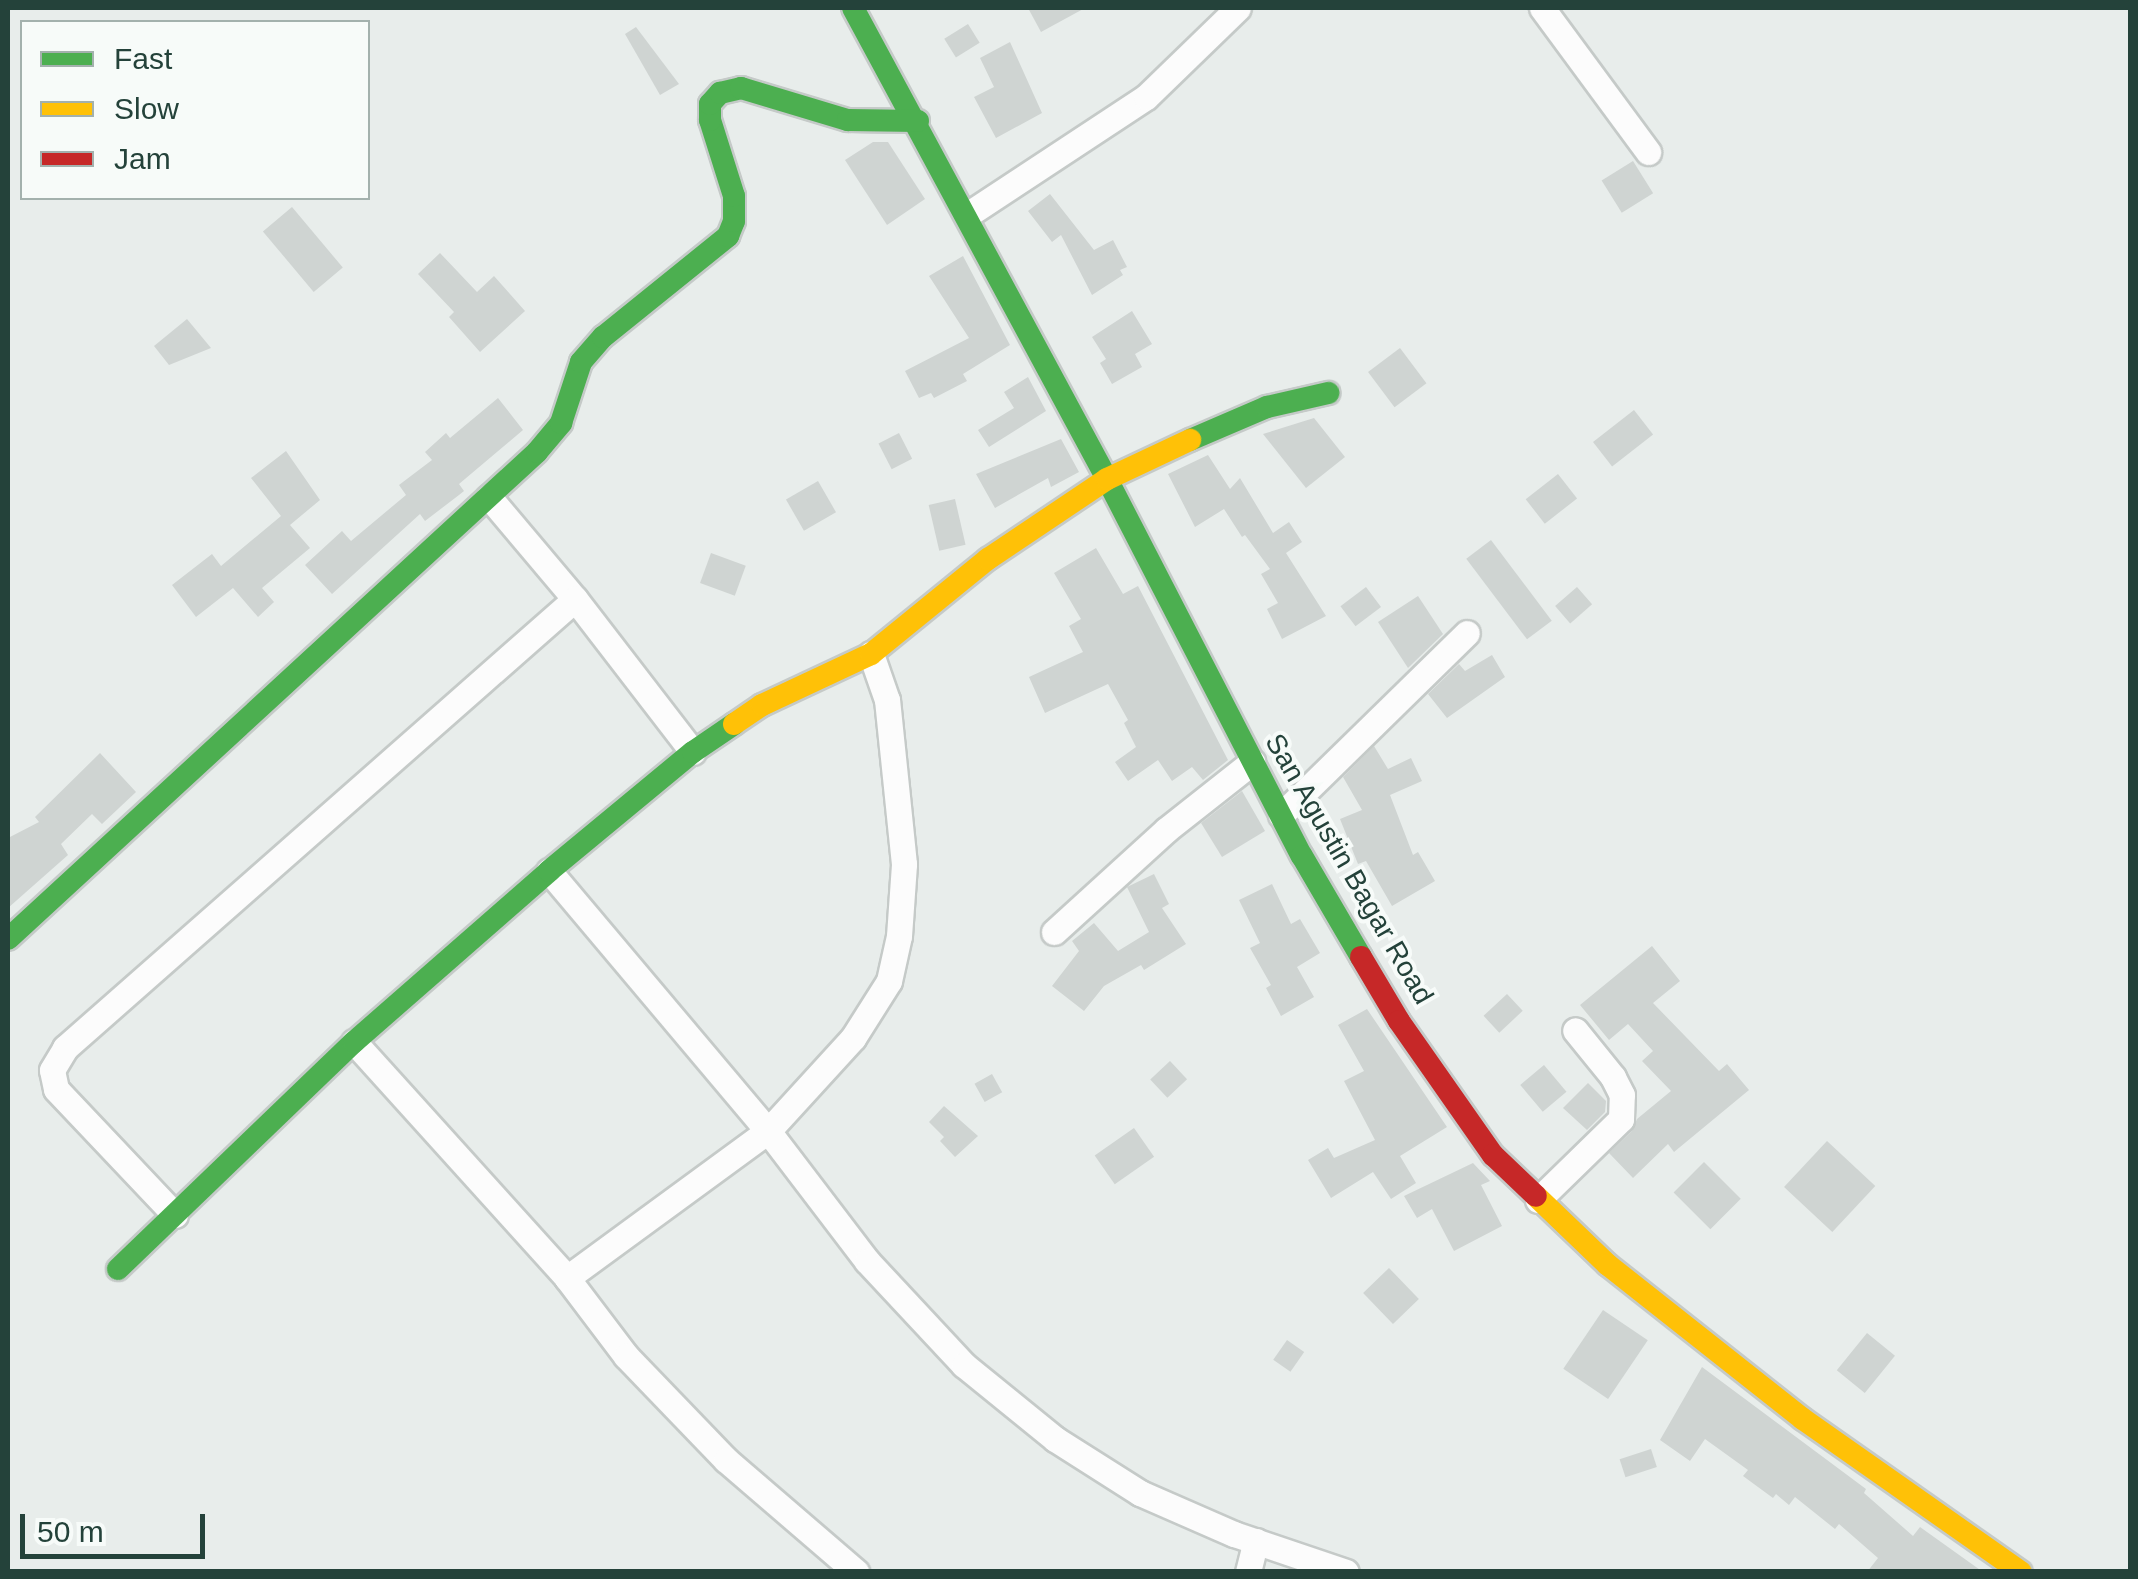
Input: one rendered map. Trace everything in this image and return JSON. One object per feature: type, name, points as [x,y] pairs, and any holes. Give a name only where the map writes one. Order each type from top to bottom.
[{"type":"street","name":"San Agustin Bagar Road","points":[[854,8],[918,121],[1281,816],[1399,1021],[1493,1155],[1608,1265],[1803,1418],[2021,1572]]},
{"type":"street","points":[[966,215],[1146,97],[1238,8]]},
{"type":"street","points":[[1542,8],[1648,152]]},
{"type":"street","points":[[8,939],[550,438],[560,423],[581,362],[603,337],[728,236],[734,221],[734,196],[710,120],[710,104],[720,93],[742,88],[848,120],[918,121]]},
{"type":"street","points":[[118,1269],[354,1042],[548,871],[693,752],[762,705],[871,654],[988,559],[1107,479],[1223,424],[1267,407],[1328,393]]},
{"type":"street","points":[[489,497],[576,599],[693,752]]},
{"type":"street","points":[[175,1215],[56,1089],[52,1070],[65,1048],[576,599]]},
{"type":"street","points":[[1281,816],[1468,633]]},
{"type":"street","points":[[568,1278],[768,1132],[853,1038],[890,981],[899,936],[904,864],[887,700],[871,654]]},
{"type":"street","points":[[1054,932],[1166,830],[1252,762]]},
{"type":"street","points":[[548,871],[768,1132],[867,1261],[964,1365],[1054,1439],[1140,1492],[1256,1542],[1346,1572]]},
{"type":"street","points":[[1538,1200],[1621,1119],[1622,1095],[1613,1076],[1576,1030]]},
{"type":"street","points":[[354,1042],[568,1278],[626,1356],[726,1460],[856,1572]]},
{"type":"street","points":[[1248,1572],[1256,1542]]},
{"type":"building","points":[[1028,8],[1085,8],[1041,32]]},
{"type":"building","points":[[968,24],[980,43],[956,57],[944,39]]},
{"type":"building","points":[[636,27],[679,84],[660,95],[625,34]]},
{"type":"building","points":[[1010,42],[1042,113],[996,138],[974,97],[994,87],[980,58]]},
{"type":"building","points":[[873,142],[888,142],[925,199],[887,225],[845,160]]},
{"type":"building","points":[[1633,161],[1653,193],[1622,213],[1602,181]]},
{"type":"building","points":[[1050,194],[1094,250],[1113,240],[1127,267],[1120,270],[1123,275],[1092,295],[1061,235],[1052,242],[1028,211]]},
{"type":"building","points":[[292,207],[343,268],[314,292],[263,231]]},
{"type":"building","points":[[440,253],[477,292],[494,276],[525,311],[480,352],[449,317],[454,312],[418,274]]},
{"type":"building","points":[[963,256],[1010,345],[963,374],[967,381],[934,398],[931,393],[919,398],[905,371],[969,338],[929,276]]},
{"type":"building","points":[[1132,311],[1152,344],[1135,354],[1142,367],[1112,384],[1100,363],[1106,359],[1092,337]]},
{"type":"building","points":[[187,319],[211,348],[169,365],[154,346]]},
{"type":"building","points":[[1400,348],[1426,383],[1395,407],[1368,372]]},
{"type":"building","points":[[1028,377],[1046,411],[989,447],[978,430],[1014,408],[1004,392]]},
{"type":"building","points":[[498,398],[523,430],[459,484],[464,491],[425,521],[420,514],[332,594],[305,565],[342,531],[351,541],[406,495],[399,485],[432,460],[425,452],[446,433],[450,438]]},
{"type":"building","points":[[1634,410],[1653,434],[1612,466],[1593,442]]},
{"type":"building","points":[[1314,418],[1345,457],[1306,488],[1263,434]]},
{"type":"building","points":[[899,433],[912,459],[892,469],[879,443]]},
{"type":"building","points":[[1061,439],[1079,472],[1051,487],[1048,478],[995,508],[976,474]]},
{"type":"building","points":[[286,451],[320,500],[290,525],[310,548],[262,588],[274,602],[258,617],[233,588],[196,617],[172,585],[212,554],[221,566],[281,516],[251,478]]},
{"type":"building","points":[[1208,455],[1230,489],[1240,478],[1273,533],[1289,522],[1302,542],[1286,553],[1326,616],[1282,639],[1267,609],[1278,603],[1261,574],[1270,569],[1245,535],[1242,537],[1224,509],[1195,527],[1168,474]]},
{"type":"building","points":[[1558,474],[1577,498],[1545,524],[1526,499]]},
{"type":"building","points":[[818,481],[836,512],[804,531],[786,499]]},
{"type":"building","points":[[955,499],[966,545],[939,551],[929,505]]},
{"type":"building","points":[[1491,540],[1552,621],[1527,639],[1466,559]]},
{"type":"building","points":[[1096,548],[1123,594],[1138,586],[1228,760],[1203,780],[1192,767],[1172,781],[1158,760],[1128,781],[1115,762],[1136,747],[1124,723],[1128,720],[1108,684],[1045,713],[1029,677],[1083,652],[1069,626],[1081,619],[1054,573]]},
{"type":"building","points":[[711,553],[746,566],[735,596],[700,583]]},
{"type":"building","points":[[1366,587],[1381,607],[1355,626],[1340,606]]},
{"type":"building","points":[[1577,587],[1592,604],[1570,623],[1555,606]]},
{"type":"building","points":[[1418,596],[1443,634],[1408,668],[1378,622]]},
{"type":"building","points":[[1492,655],[1505,677],[1447,718],[1428,694],[1459,664],[1465,671]]},
{"type":"building","points":[[1374,746],[1388,769],[1411,758],[1422,781],[1390,795],[1413,855],[1418,852],[1435,881],[1392,906],[1366,861],[1358,864],[1340,819],[1362,810],[1343,777]]},
{"type":"building","points":[[100,753],[136,792],[102,824],[92,814],[61,844],[68,855],[8,908],[8,838],[39,822],[35,817]]},
{"type":"building","points":[[1242,791],[1265,831],[1222,857],[1201,823]]},
{"type":"building","points":[[1154,874],[1169,904],[1162,908],[1186,944],[1144,970],[1141,965],[1104,986],[1084,1011],[1052,986],[1079,951],[1072,941],[1094,923],[1118,951],[1149,932],[1127,887]]},
{"type":"building","points":[[1272,884],[1291,924],[1300,919],[1320,953],[1297,967],[1314,997],[1281,1016],[1266,988],[1271,985],[1250,948],[1260,943],[1239,900]]},
{"type":"building","points":[[1652,946],[1680,981],[1653,1003],[1719,1071],[1727,1064],[1749,1090],[1674,1152],[1668,1144],[1633,1178],[1609,1153],[1632,1131],[1637,1119],[1671,1091],[1642,1061],[1653,1051],[1628,1024],[1609,1040],[1580,1005]]},
{"type":"building","points":[[1507,994],[1523,1011],[1499,1033],[1484,1016]]},
{"type":"building","points":[[1367,1009],[1447,1127],[1400,1156],[1416,1183],[1391,1199],[1373,1172],[1331,1198],[1308,1160],[1328,1148],[1334,1158],[1375,1140],[1344,1081],[1364,1071],[1338,1025]]},
{"type":"building","points":[[1170,1061],[1187,1079],[1167,1098],[1150,1079]]},
{"type":"building","points":[[1544,1065],[1566,1092],[1543,1112],[1520,1085]]},
{"type":"building","points":[[992,1074],[1002,1092],[985,1102],[975,1084]]},
{"type":"building","points":[[1588,1083],[1606,1101],[1605,1112],[1587,1130],[1563,1108]]},
{"type":"building","points":[[944,1106],[978,1136],[955,1157],[940,1141],[944,1137],[929,1122]]},
{"type":"building","points":[[1134,1128],[1154,1157],[1115,1184],[1095,1156]]},
{"type":"building","points":[[1827,1141],[1875,1186],[1832,1232],[1784,1187]]},
{"type":"building","points":[[1704,1162],[1741,1199],[1710,1229],[1674,1192]]},
{"type":"building","points":[[1473,1163],[1490,1181],[1481,1185],[1502,1226],[1454,1251],[1432,1209],[1417,1218],[1404,1196]]},
{"type":"building","points":[[1389,1268],[1419,1299],[1393,1324],[1363,1293]]},
{"type":"building","points":[[1603,1310],[1648,1340],[1608,1399],[1563,1369]]},
{"type":"building","points":[[1867,1333],[1895,1356],[1865,1393],[1837,1370]]},
{"type":"building","points":[[1287,1340],[1304,1352],[1290,1372],[1273,1360]]},
{"type":"building","points":[[1702,1367],[1866,1489],[1864,1493],[1913,1536],[1920,1527],[1983,1572],[1867,1572],[1878,1558],[1839,1524],[1835,1529],[1795,1497],[1789,1505],[1776,1494],[1773,1498],[1743,1476],[1748,1470],[1705,1439],[1690,1461],[1660,1440]]},
{"type":"building","points":[[1651,1449],[1657,1467],[1625,1477],[1620,1459]]},
{"type":"traffic: fast","points":[[853,8],[1107,479],[1302,856],[1361,957]]},
{"type":"traffic: fast","points":[[8,939],[537,452],[561,423],[581,362],[603,337],[728,236],[734,221],[734,196],[710,120],[710,104],[720,93],[741,88],[848,120],[918,121]]},
{"type":"traffic: fast","points":[[1190,440],[1267,407],[1328,393]]},
{"type":"traffic: fast","points":[[118,1269],[354,1042],[549,871],[693,752],[734,724]]},
{"type":"traffic: slow","points":[[734,724],[762,705],[871,654],[988,559],[1107,479],[1190,440]]},
{"type":"traffic: slow","points":[[1536,1196],[1608,1265],[1803,1419],[2021,1572]]},
{"type":"traffic: jam","points":[[1361,957],[1399,1021],[1493,1155],[1536,1196]]}]
